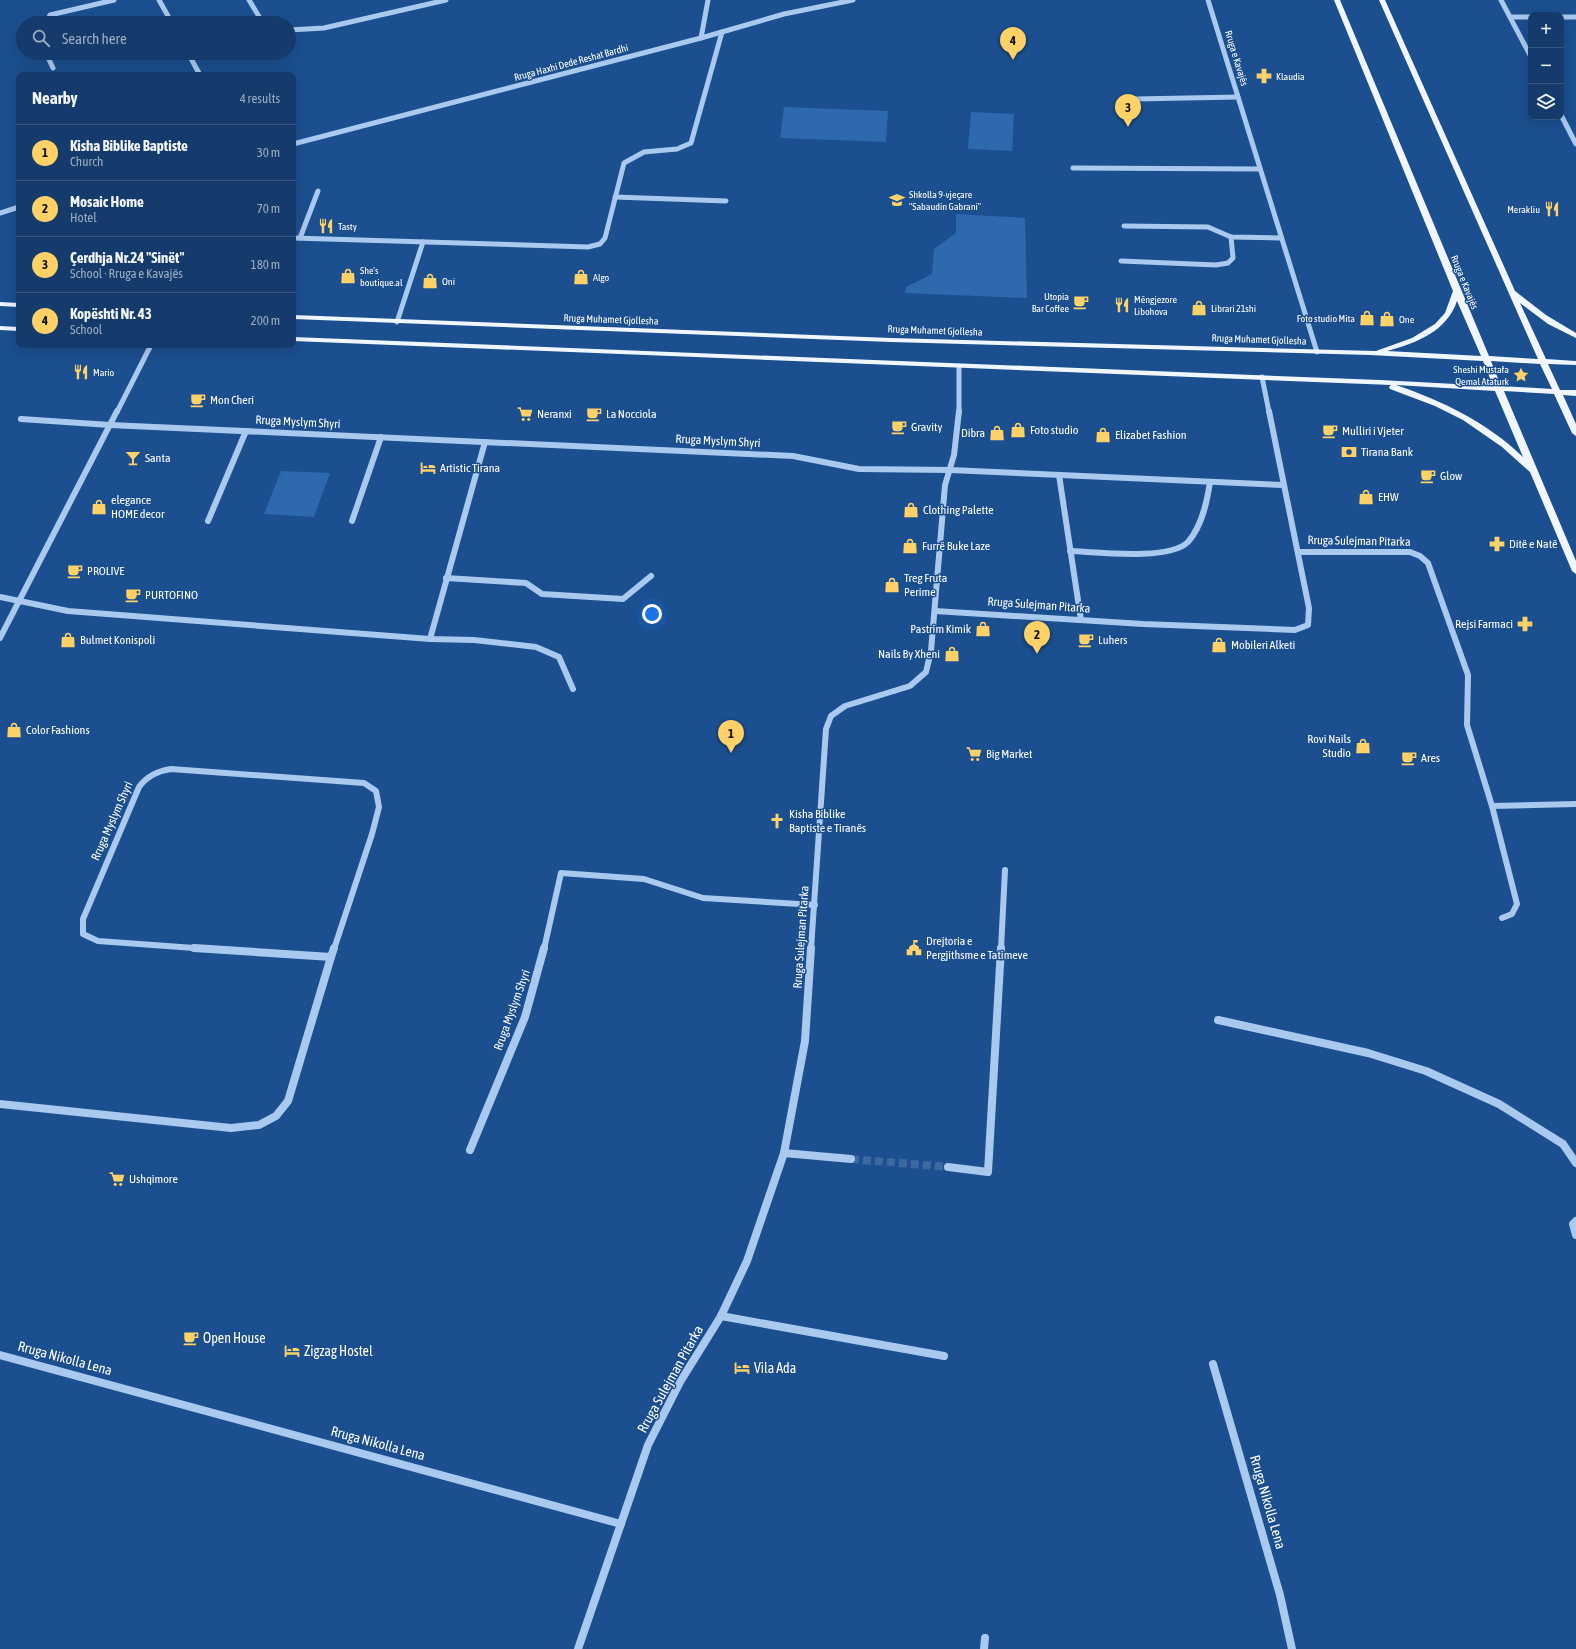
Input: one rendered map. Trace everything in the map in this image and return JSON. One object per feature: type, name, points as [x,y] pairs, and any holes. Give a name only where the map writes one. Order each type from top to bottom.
[{"type":"main road","name":"Rruga e Kavajës","points":[[1337,0],[1457,291],[1576,571]]},
{"type":"main road","points":[[1382,0],[1510,289],[1576,433]]},
{"type":"main road","points":[[1510,289],[1527,305],[1548,320],[1576,336]]},
{"type":"main road","points":[[1370,354],[1417,338],[1434,327],[1444,319],[1450,310],[1457,291]]},
{"type":"main road","points":[[0,304],[16,305]]},
{"type":"main road","name":"Rruga Muhamet Gjollesha","points":[[296,317],[898,340],[1317,352],[1576,363]]},
{"type":"main road","points":[[0,328],[16,328]]},
{"type":"main road","points":[[296,339],[1262,377],[1576,393]]},
{"type":"main road","points":[[1380,382],[1420,396],[1458,413],[1506,445],[1535,473]]},
{"type":"street","points":[[50,16],[114,0]]},
{"type":"street","points":[[159,0],[168,16]]},
{"type":"street","points":[[249,0],[259,16]]},
{"type":"street","points":[[296,30],[324,28],[446,0]]},
{"type":"street","points":[[700,38],[708,0]]},
{"type":"street","name":"Rruga Haxhi Dede Reshat Bardhi","points":[[296,143],[700,38],[784,14],[853,0]]},
{"type":"street","name":"Rruga e Kavajës","points":[[1208,0],[1317,352]]},
{"type":"street","points":[[1501,0],[1528,51]]},
{"type":"street","points":[[1510,18],[1528,17]]},
{"type":"street","points":[[1564,17],[1576,17]]},
{"type":"street","points":[[296,238],[588,247],[600,244],[605,238],[624,163],[634,155],[650,150],[685,148],[691,143],[722,32]]},
{"type":"street","points":[[49,60],[53,68]]},
{"type":"street","points":[[192,60],[198,72]]},
{"type":"street","points":[[1135,99],[1238,97]]},
{"type":"street","points":[[1564,120],[1576,144]]},
{"type":"street","points":[[1073,168],[1260,169]]},
{"type":"street","points":[[300,238],[318,191]]},
{"type":"street","points":[[615,197],[726,201]]},
{"type":"street","points":[[0,213],[16,208]]},
{"type":"street","points":[[1124,226],[1208,227],[1230,237],[1281,238]]},
{"type":"street","points":[[1121,261],[1216,265],[1228,263],[1233,258],[1230,237]]},
{"type":"street","points":[[397,322],[423,242]]},
{"type":"street","points":[[0,638],[110,425],[142,359],[149,348]]},
{"type":"street","name":"Rruga Sulejman Pitarka","points":[[621,1524],[648,1445],[680,1382],[722,1316],[748,1261],[784,1153],[805,1041],[826,729],[831,716],[844,706],[910,686],[926,672],[931,651],[936,611],[945,486],[954,455],[958,416],[959,366]]},
{"type":"street","points":[[1262,377],[1298,552]]},
{"type":"street","name":"Rruga Myslym Shyri","points":[[21,419],[110,425],[793,456],[859,469],[950,470]]},
{"type":"street","points":[[208,521],[246,431]]},
{"type":"street","points":[[352,521],[381,437]]},
{"type":"street","points":[[430,639],[485,442]]},
{"type":"street","points":[[950,470],[1283,485]]},
{"type":"street","points":[[1059,475],[1081,620]]},
{"type":"street","points":[[1070,552],[1147,553],[1170,550],[1186,543],[1199,525],[1207,506],[1210,482]]},
{"type":"street","name":"Rruga Sulejman Pitarka","points":[[936,611],[1143,624],[1295,630],[1308,625],[1309,608],[1298,552],[1410,552],[1420,556],[1428,563],[1468,675],[1467,725],[1492,806],[1517,904],[1512,914],[1502,918]]},
{"type":"street","points":[[446,578],[526,583],[542,594],[623,599],[651,576]]},
{"type":"street","points":[[0,597],[68,611],[430,639],[474,640],[536,647],[559,657],[573,689]]},
{"type":"street","name":"Rruga Myslym Shyri","points":[[0,1104],[231,1128],[259,1125],[276,1116],[288,1100],[331,958],[372,834],[379,807],[376,791],[364,783],[171,769],[157,770],[145,779],[139,787],[83,919],[83,934],[98,941],[331,958]]},
{"type":"street","points":[[1492,806],[1576,804]]},
{"type":"street","points":[[948,1167],[988,1172],[1005,870]]},
{"type":"street","name":"Rruga Myslym Shyri","points":[[470,1150],[525,1017],[540,967],[561,873],[644,879],[703,898],[815,905]]},
{"type":"street","points":[[1218,1020],[1368,1053],[1426,1071],[1499,1104],[1563,1144],[1576,1163]]},
{"type":"street","points":[[784,1153],[851,1159]]},
{"type":"street","points":[[1576,1222],[1573,1224],[1576,1235]]},
{"type":"street","points":[[722,1316],[944,1356]]},
{"type":"street","name":"Rruga Nikolla Lena","points":[[0,1355],[621,1524]]},
{"type":"street","name":"Rruga Nikolla Lena","points":[[1214,1364],[1280,1595],[1292,1649]]},
{"type":"street","points":[[578,1649],[621,1524]]},
{"type":"street","points":[[984,1649],[985,1638]]},
{"type":"shaded area","points":[[784,107],[888,111],[886,142],[780,138]]},
{"type":"shaded area","points":[[971,112],[1014,114],[1012,151],[968,149]]},
{"type":"shaded area","points":[[956,214],[1025,218],[1027,298],[905,293],[906,287],[932,274],[934,249],[956,233]]},
{"type":"shaded area","points":[[281,471],[330,473],[314,517],[264,514]]},
{"type":"tunnel","points":[[851,1159],[948,1167]]},
{"type":"place","name":"Kopështi Nr. 43","points":[[1013,60]]},
{"type":"place","name":"Klaudia","points":[[1264,76]]},
{"type":"place","name":"Çerdhja Nr.24 \"Sinët\"","points":[[1128,127]]},
{"type":"place","name":"Shkolla 9-vjeçare \"Sabaudin Gabrani\"","points":[[897,200]]},
{"type":"place","name":"Merakliu","points":[[1552,209]]},
{"type":"place","name":"Tasty","points":[[326,226]]},
{"type":"place","name":"She's boutique.al","points":[[348,276]]},
{"type":"place","name":"Algo","points":[[581,277]]},
{"type":"place","name":"Oni","points":[[430,281]]},
{"type":"place","name":"Utopia Bar Coffee","points":[[1081,302]]},
{"type":"place","name":"Mëngjezore Libohova","points":[[1122,305]]},
{"type":"place","name":"Librari 21shi","points":[[1199,308]]},
{"type":"place","name":"Foto studio Mita","points":[[1367,318]]},
{"type":"place","name":"One","points":[[1387,319]]},
{"type":"place","name":"Mario","points":[[81,372]]},
{"type":"place","name":"Sheshi Mustafa Qemal Ataturk","points":[[1521,375]]},
{"type":"place","name":"Mon Cheri","points":[[198,400]]},
{"type":"place","name":"Neranxi","points":[[525,414]]},
{"type":"place","name":"La Nocciola","points":[[594,414]]},
{"type":"place","name":"Gravity","points":[[899,427]]},
{"type":"place","name":"Foto studio","points":[[1018,430]]},
{"type":"place","name":"Mulliri i Vjeter","points":[[1330,431]]},
{"type":"place","name":"Dibra","points":[[997,433]]},
{"type":"place","name":"Elizabet Fashion","points":[[1103,435]]},
{"type":"place","name":"Tirana Bank","points":[[1349,452]]},
{"type":"place","name":"Santa","points":[[133,458]]},
{"type":"place","name":"Artistic Tirana","points":[[428,468]]},
{"type":"place","name":"Glow","points":[[1428,476]]},
{"type":"place","name":"EHW","points":[[1366,497]]},
{"type":"place","name":"elegance HOME decor","points":[[99,507]]},
{"type":"place","name":"Clothing Palette","points":[[911,510]]},
{"type":"place","name":"Ditë e Natë","points":[[1497,544]]},
{"type":"place","name":"Furrë Buke Laze","points":[[910,546]]},
{"type":"place","name":"PROLIVE","points":[[75,571]]},
{"type":"place","name":"Treg Fruta Perime","points":[[892,585]]},
{"type":"place","name":"PURTOFINO","points":[[133,595]]},
{"type":"place","name":"Rejsi Farmaci","points":[[1525,624]]},
{"type":"place","name":"Pastrim Kimik","points":[[983,629]]},
{"type":"place","name":"Bulmet Konispoli","points":[[68,640]]},
{"type":"place","name":"Luhers","points":[[1086,640]]},
{"type":"place","name":"Mobileri Alketi","points":[[1219,645]]},
{"type":"place","name":"Nails By Xheni","points":[[952,654]]},
{"type":"place","name":"Mosaic Home","points":[[1037,654]]},
{"type":"place","name":"Color Fashions","points":[[14,730]]},
{"type":"place","name":"Rovi Nails Studio","points":[[1363,746]]},
{"type":"place","name":"Kisha Biblike Baptiste","points":[[731,753]]},
{"type":"place","name":"Big Market","points":[[974,754]]},
{"type":"place","name":"Ares","points":[[1409,758]]},
{"type":"place","name":"Kisha Biblike Baptiste e Tiranës","points":[[777,821]]},
{"type":"place","name":"Drejtoria e Pergjithsme e Tatimeve","points":[[914,948]]},
{"type":"place","name":"Ushqimore","points":[[117,1179]]},
{"type":"place","name":"Open House","points":[[191,1338]]},
{"type":"place","name":"Zigzag Hostel","points":[[292,1351]]},
{"type":"place","name":"Vila Ada","points":[[742,1368]]}]
